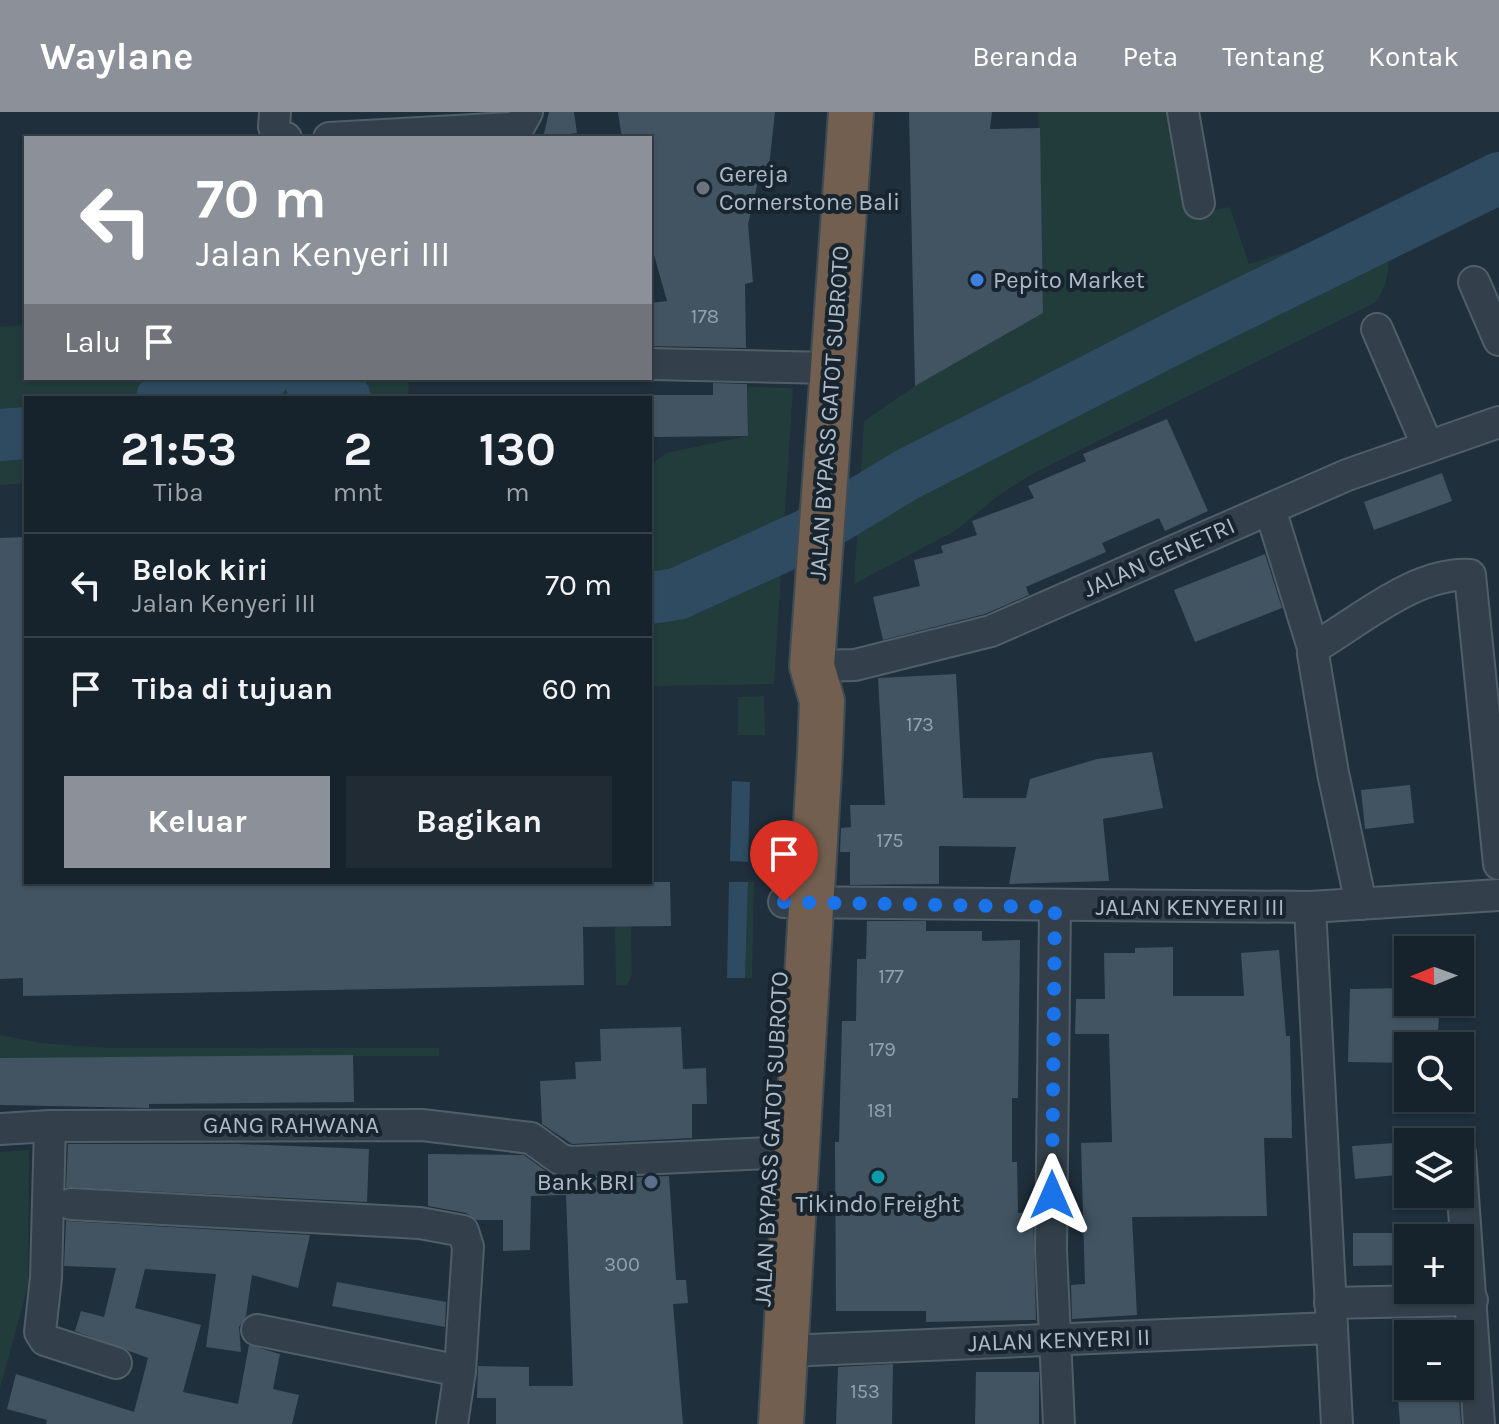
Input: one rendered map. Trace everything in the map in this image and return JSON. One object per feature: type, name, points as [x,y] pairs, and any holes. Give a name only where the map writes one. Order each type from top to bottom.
[{"type":"highway","name":"JALAN BYPASS GATOT SUBROTO","points":[[781,1424],[797,903],[795,702],[813,648],[851,112]]},
{"type":"highway","name":"JALAN BYPASS GATOT SUBROTO","points":[[757,1424],[771,1153],[797,903]]},
{"type":"street","points":[[275,112],[274,127],[278,136]]},
{"type":"street","points":[[365,136],[510,128],[520,125],[527,112]]},
{"type":"street","points":[[1183,112],[1199,203]]},
{"type":"street","points":[[1474,282],[1499,340]]},
{"type":"street","points":[[1377,329],[1428,447]]},
{"type":"street","points":[[652,364],[831,381]]},
{"type":"street","name":"JALAN GENETRI","points":[[813,648],[855,665],[991,631],[1347,475],[1499,422]]},
{"type":"street","points":[[1270,509],[1314,651],[1319,702],[1361,904]]},
{"type":"street","points":[[1314,651],[1409,591],[1439,577],[1469,575],[1486,623],[1499,864]]},
{"type":"street","name":"JALAN KENYERI III","points":[[797,903],[1310,907],[1499,895]]},
{"type":"street","points":[[1055,907],[1051,1251],[1058,1340],[1059,1424]]},
{"type":"street","points":[[1310,907],[1337,1424]]},
{"type":"street","name":"GANG RAHWANA","points":[[0,1129],[50,1126],[422,1125],[531,1138],[560,1159],[570,1162],[771,1153]]},
{"type":"street","points":[[50,1126],[46,1278],[40,1332],[45,1340],[116,1363]]},
{"type":"street","points":[[71,1204],[420,1223],[463,1231],[468,1247],[460,1371],[452,1424]]},
{"type":"street","name":"JALAN KENYERI II","points":[[785,1351],[1058,1340],[1437,1304]]},
{"type":"street","points":[[1472,1304],[1479,1424]]},
{"type":"street","points":[[257,1330],[460,1371]]},
{"type":"green space","points":[[1038,112],[1171,112],[1190,215],[1230,207],[1249,264],[1377,222],[1388,262],[1386,281],[1376,302],[1036,472],[1002,493],[955,531],[854,584],[864,421],[918,384],[1043,313]]},
{"type":"green space","points":[[24,325],[24,380],[409,380],[408,396],[24,396],[24,483],[0,485],[0,327]]},
{"type":"green space","points":[[748,387],[793,388],[774,684],[652,686],[653,463],[666,453],[748,436]]},
{"type":"green space","points":[[764,696],[765,735],[738,735],[738,697]]},
{"type":"green space","points":[[748,882],[754,882],[752,978],[745,978]]},
{"type":"green space","points":[[631,926],[632,975],[627,985],[616,986],[615,927]]},
{"type":"green space","points":[[0,1035],[41,1043],[108,1048],[439,1048],[439,1056],[0,1058]]},
{"type":"green space","points":[[29,1150],[28,1286],[0,1388],[0,1152]]},
{"type":"water","points":[[732,781],[750,782],[748,862],[730,861]]},
{"type":"water","points":[[729,882],[748,882],[745,978],[727,978]]},
{"type":"building","points":[[549,112],[574,112],[577,133],[543,136]]},
{"type":"building","points":[[618,112],[775,112],[769,167],[762,165],[748,224],[753,282],[745,284],[746,348],[652,346],[652,303],[667,301],[652,248],[652,136],[622,136]]},
{"type":"building","name":"Pepito Market","points":[[909,112],[992,112],[990,129],[1040,128],[1043,313],[915,386]]},
{"type":"building","points":[[713,383],[747,384],[748,436],[652,437],[650,395],[713,395]]},
{"type":"building","points":[[1167,419],[1208,511],[1165,531],[1159,518],[1102,543],[1106,552],[1026,587],[1029,595],[985,614],[883,640],[873,597],[920,586],[914,560],[943,553],[941,546],[977,535],[972,521],[1034,498],[1028,486],[1086,461],[1083,454]]},
{"type":"building","points":[[1442,473],[1452,501],[1374,530],[1364,502]]},
{"type":"building","points":[[24,537],[24,884],[670,882],[671,926],[583,927],[584,985],[23,996],[23,978],[0,979],[0,538]]},
{"type":"building","points":[[1265,554],[1282,608],[1195,642],[1174,590]]},
{"type":"building","points":[[956,674],[963,798],[1026,798],[1030,779],[1097,759],[1152,752],[1163,808],[1103,819],[1109,881],[1009,884],[1016,847],[939,846],[939,884],[850,885],[850,852],[840,852],[841,828],[851,827],[850,805],[885,805],[878,678]]},
{"type":"building","points":[[1410,785],[1414,823],[1365,829],[1361,790]]},
{"type":"building","points":[[867,921],[926,921],[926,931],[982,931],[982,941],[1020,940],[1018,1098],[1012,1098],[1012,1162],[1017,1162],[1018,1213],[1033,1213],[1036,1320],[926,1322],[926,1311],[836,1311],[835,1142],[839,1142],[842,1021],[856,1021],[857,959],[866,959]]},
{"type":"building","points":[[1173,947],[1173,996],[1244,996],[1241,953],[1279,950],[1286,1036],[1290,1036],[1292,1138],[1264,1138],[1267,1216],[1132,1217],[1137,1315],[1072,1319],[1071,1285],[1085,1284],[1081,1143],[1112,1142],[1109,1034],[1075,1034],[1076,999],[1105,999],[1104,953],[1135,953],[1135,948]]},
{"type":"building","points":[[1394,988],[1394,1016],[1439,1016],[1438,1032],[1394,1032],[1394,1063],[1348,1062],[1350,989]]},
{"type":"building","points":[[681,1027],[683,1069],[706,1068],[707,1104],[692,1104],[692,1138],[572,1144],[542,1124],[540,1081],[576,1079],[575,1062],[601,1061],[600,1029]]},
{"type":"building","points":[[353,1055],[354,1102],[149,1104],[149,1108],[0,1105],[0,1058]]},
{"type":"building","points":[[1394,1143],[1394,1175],[1355,1179],[1352,1146]]},
{"type":"building","points":[[68,1144],[238,1144],[369,1149],[367,1202],[66,1187]]},
{"type":"building","points":[[428,1154],[524,1155],[550,1174],[570,1180],[669,1176],[676,1280],[686,1280],[688,1303],[673,1304],[683,1424],[496,1424],[496,1398],[477,1398],[478,1366],[529,1367],[529,1386],[573,1386],[566,1195],[531,1196],[530,1250],[503,1251],[503,1220],[477,1220],[466,1213],[428,1206]]},
{"type":"building","points":[[66,1221],[310,1235],[298,1288],[252,1275],[246,1316],[239,1327],[241,1352],[206,1347],[216,1274],[145,1269],[135,1308],[201,1325],[183,1392],[238,1404],[249,1345],[280,1354],[273,1389],[299,1395],[292,1424],[46,1424],[47,1420],[7,1409],[16,1374],[134,1412],[148,1358],[75,1331],[81,1311],[104,1317],[116,1268],[64,1266]]},
{"type":"building","points":[[1353,1233],[1394,1233],[1394,1265],[1353,1266]]},
{"type":"building","points":[[337,1282],[446,1302],[445,1327],[332,1306]]},
{"type":"building","points":[[893,1364],[892,1424],[836,1424],[838,1367]]},
{"type":"building","points":[[976,1372],[1039,1372],[1039,1424],[975,1424]]},
{"type":"building","points":[[1398,1400],[1459,1400],[1461,1424],[1400,1424]]},
{"type":"waterway","points":[[652,598],[677,594],[807,535],[906,475],[1190,330],[1499,178]]},
{"type":"waterway","points":[[172,396],[252,380]]},
{"type":"waterway","points":[[314,380],[342,396]]},
{"type":"waterway","points":[[0,435],[24,433]]},
{"type":"place","name":"Gereja Cornerstone Bali","points":[[703,188]]},
{"type":"place","name":"Pepito Market","points":[[977,280]]},
{"type":"place","name":"Tikindo Freight","points":[[878,1177]]},
{"type":"place","name":"Bank BRI","points":[[651,1182]]},
{"type":"route","points":[[784,902],[1055,907],[1052,1195]]}]
